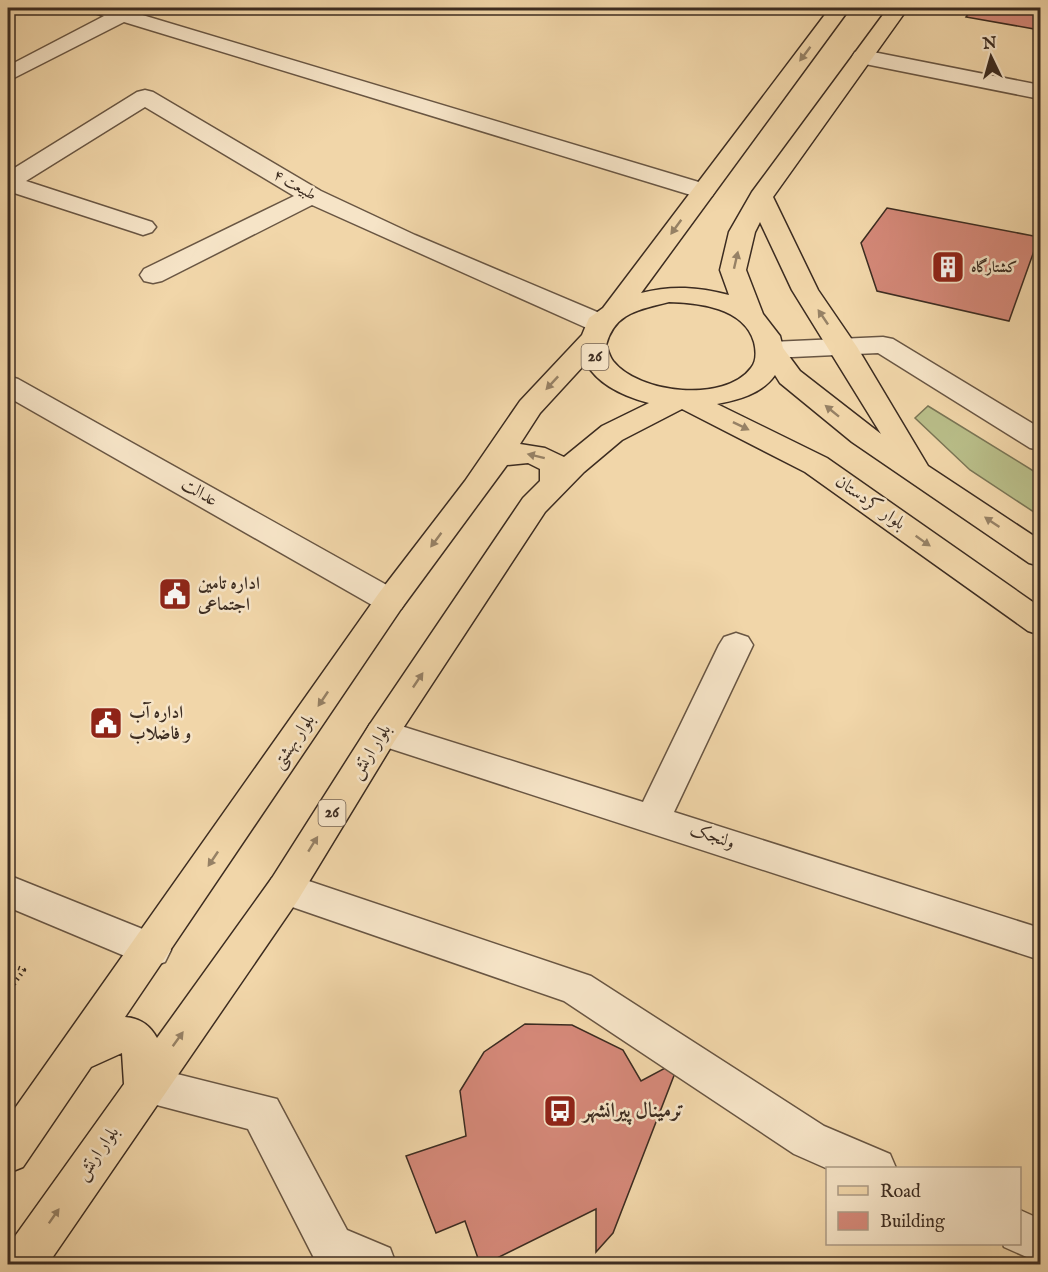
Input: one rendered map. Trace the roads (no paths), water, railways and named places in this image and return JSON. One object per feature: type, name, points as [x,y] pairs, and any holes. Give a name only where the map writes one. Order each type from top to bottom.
[{"type":"main road","name":"26","points":[[602,324],[640,298],[668,294],[698,296],[727,303],[750,315],[762,326],[769,338],[771,350],[768,366],[757,380],[723,396],[683,401],[650,396],[624,387],[606,373],[594,357],[602,324],[840,8]]},
{"type":"main road","name":"26","points":[[750,315],[733,270],[742,232],[761,197],[898,8]]},
{"type":"main road","points":[[761,197],[805,290],[843,347],[920,474]]},
{"type":"main road","name":"بلوار بهشتی","points":[[8,1153],[151,950],[390,602],[530,407],[602,324]]},
{"type":"main road","points":[[771,350],[790,377],[862,435],[1041,555]]},
{"type":"main road","name":"بلوار ارتش","points":[[22,1264],[145,1085],[285,889],[382,733],[534,505],[612,432],[683,401]]},
{"type":"main road","name":"بلوار کردستان","points":[[683,401],[816,465],[1041,623]]},
{"type":"main road","points":[[497,456],[527,453],[543,455],[555,465],[555,484]]},
{"type":"main road","points":[[77,1055],[107,1036],[126,1035],[133,1038],[142,1045],[146,1058],[145,1085]]},
{"type":"street","points":[[99,8],[703,190]]},
{"type":"street","points":[[8,74],[122,15]]},
{"type":"street","points":[[863,57],[1041,92]]},
{"type":"street","name":"طبیعت ۴","points":[[8,182],[145,97],[312,195],[406,240],[602,324]]},
{"type":"street","points":[[8,182],[143,226]]},
{"type":"street","points":[[153,275],[312,195]]},
{"type":"street","points":[[771,350],[883,345],[1041,441]]},
{"type":"street","name":"عدالت","points":[[8,385],[390,602]]},
{"type":"street","points":[[653,818],[736,645]]},
{"type":"street","name":"ولنجک","points":[[382,733],[1041,944]]},
{"type":"street","points":[[285,889],[577,988],[809,1140],[873,1167]]},
{"type":"street","points":[[8,891],[151,950]]},
{"type":"street","points":[[145,1085],[262,1113],[331,1245],[374,1264]]},
{"type":"street","points":[[1021,1232],[1041,1241]]},
{"type":"place","name":"کشتارگاه","points":[[948,267]]},
{"type":"place","name":"اداره تامین اجتماعی","points":[[175,594]]},
{"type":"place","name":"اداره آب و فاضلاب","points":[[106,723]]},
{"type":"place","name":"ترمینال پیرانشهر","points":[[560,1111]]}]
